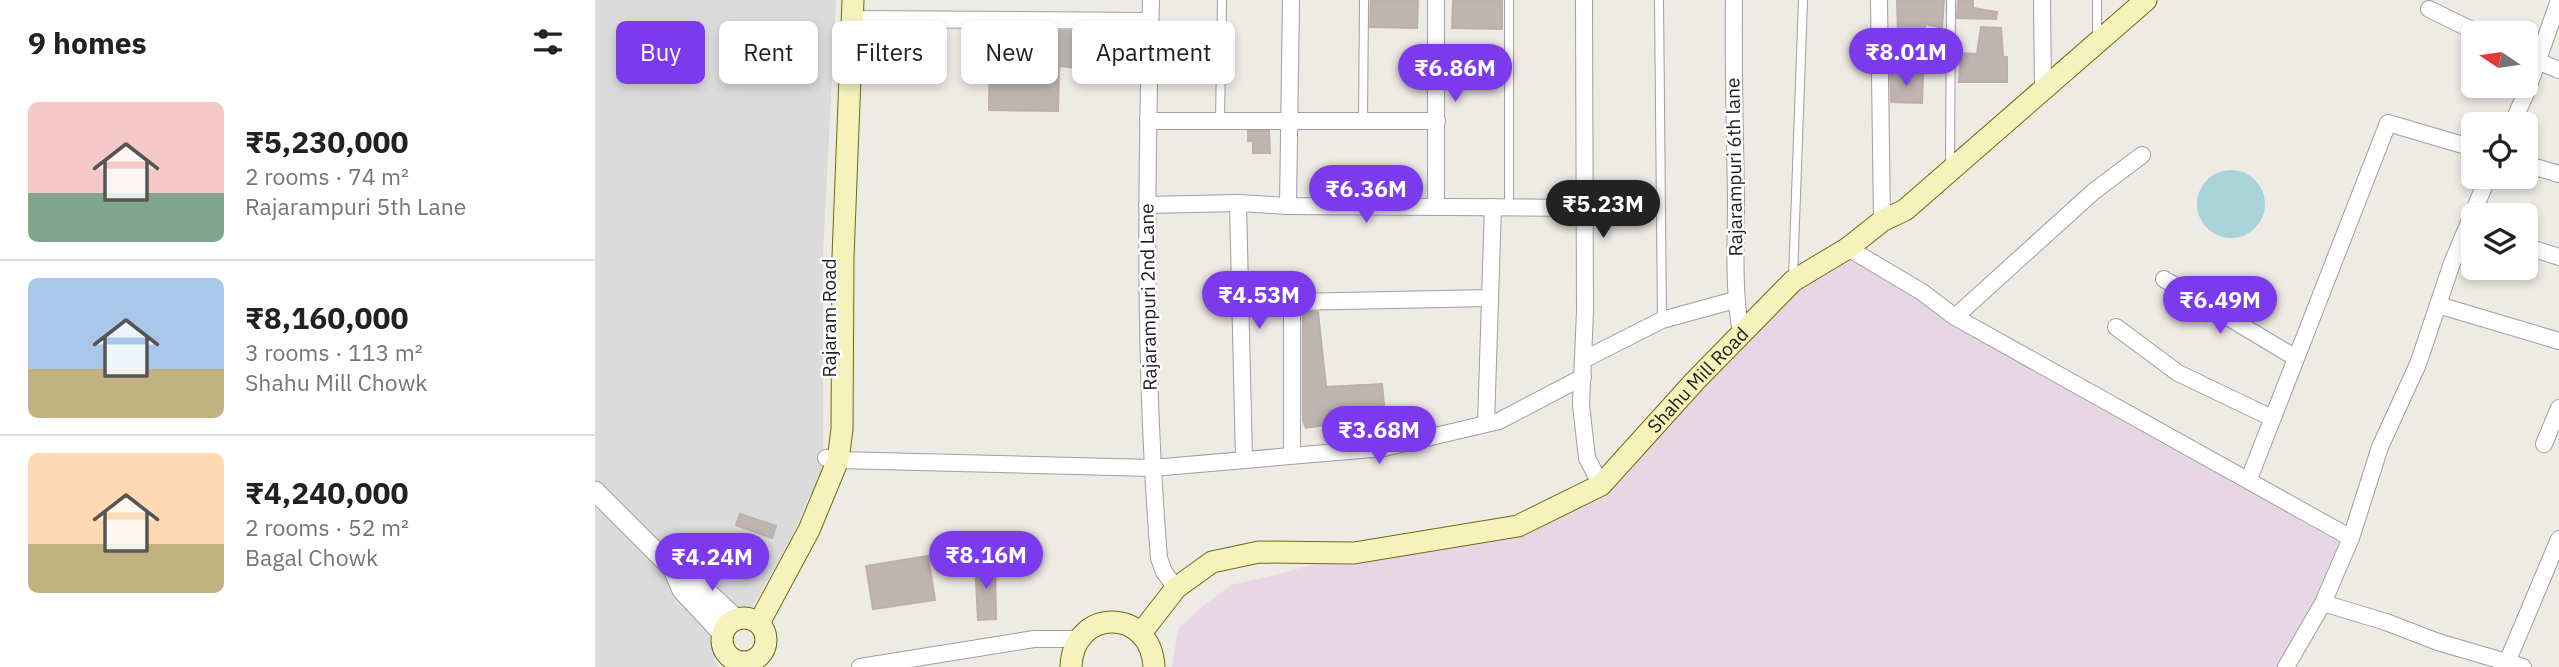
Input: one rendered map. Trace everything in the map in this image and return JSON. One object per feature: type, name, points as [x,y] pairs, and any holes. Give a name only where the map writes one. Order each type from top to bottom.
[{"type":"main road","name":"Rajaram Road","points":[[741,623],[757,602],[819,479],[832,459],[829,402],[829,240],[842,0]]},
{"type":"main road","name":"Shahu Mill Road","points":[[1140,633],[1176,588],[1212,562],[1259,552],[1354,552],[1518,526],[1601,485],[1741,333],[1793,281],[1848,248],[1882,221],[1905,210],[2146,0]]},
{"type":"main road","points":[[832,459],[842,429],[842,270],[853,9]]},
{"type":"main road","points":[[1071,667],[1071,655],[1077,639],[1098,624],[1112,622],[1126,624],[1147,640],[1153,652],[1154,667]]},
{"type":"main road","points":[[741,623],[764,629],[767,643],[761,655],[748,664],[736,661],[728,655],[722,641],[741,623]]},
{"type":"street","name":"Rajarampuri 2nd Lane","points":[[1150,21],[1151,0]]},
{"type":"street","points":[[1287,206],[1291,0]]},
{"type":"street","points":[[1436,0],[1437,207]]},
{"type":"street","points":[[1584,0],[1581,405],[1587,458],[1601,485]]},
{"type":"street","name":"Rajarampuri 6th lane","points":[[1734,0],[1735,300],[1741,333]]},
{"type":"street","points":[[1879,0],[1882,221]]},
{"type":"street","points":[[2042,0],[2043,89]]},
{"type":"street","points":[[2538,44],[2559,0]]},
{"type":"street","points":[[853,9],[1127,21]]},
{"type":"street","points":[[2429,9],[2461,25]]},
{"type":"street","points":[[2538,62],[2559,70]]},
{"type":"street","name":"Rajarampuri 2nd Lane","points":[[1149,84],[1147,205],[1152,468],[1159,558],[1164,572],[1176,588]]},
{"type":"street","points":[[1148,121],[1437,121]]},
{"type":"street","points":[[2249,479],[2388,123],[2461,144]]},
{"type":"street","points":[[1955,317],[2093,192],[2142,155]]},
{"type":"street","points":[[2538,168],[2559,174]]},
{"type":"street","points":[[1147,205],[1238,203],[1287,206],[1584,208]]},
{"type":"street","points":[[1238,203],[1244,460]]},
{"type":"street","points":[[1486,424],[1490,298],[1501,207]]},
{"type":"street","points":[[1848,248],[1922,292],[1955,317],[2351,538]]},
{"type":"street","points":[[2294,665],[2351,538],[2380,447],[2419,364],[2438,305],[2461,250]]},
{"type":"street","points":[[2538,250],[2559,257]]},
{"type":"street","points":[[2164,279],[2296,358]]},
{"type":"street","points":[[1240,300],[1292,302],[1490,298]]},
{"type":"street","points":[[1583,360],[1662,320],[1735,300]]},
{"type":"street","points":[[1292,302],[1292,456]]},
{"type":"street","points":[[2438,305],[2559,341]]},
{"type":"street","points":[[2116,327],[2178,373],[2272,418]]},
{"type":"street","points":[[832,459],[1152,468],[1384,448],[1499,421],[1583,377]]},
{"type":"street","points":[[2544,443],[2559,408]]},
{"type":"street","points":[[595,491],[673,569],[682,590],[741,623]]},
{"type":"street","points":[[2505,664],[2559,539]]},
{"type":"street","points":[[2323,603],[2505,664],[2523,667]]},
{"type":"street","points":[[860,667],[1034,639],[1077,639]]},
{"type":"lane","points":[[1220,121],[1222,0]]},
{"type":"lane","points":[[1363,121],[1364,0]]},
{"type":"lane","points":[[1501,207],[1510,0]]},
{"type":"lane","points":[[1659,0],[1662,320]]},
{"type":"lane","points":[[1793,281],[1803,0]]},
{"type":"lane","points":[[1950,171],[1951,0]]},
{"type":"lane","points":[[2097,0],[2097,43]]},
{"type":"shaded area","points":[[595,0],[836,0],[835,21],[832,21],[832,78],[823,253],[823,478],[807,501],[791,539],[740,629],[728,632],[719,640],[714,659],[718,667],[595,667]]},
{"type":"shaded area","points":[[1848,248],[2351,538],[2285,667],[1172,667],[1178,629],[1231,585],[1354,553],[1518,526],[1596,487],[1759,314]]},
{"type":"water","points":[[2231,170],[2244,172],[2255,180],[2263,191],[2263,217],[2255,228],[2244,236],[2231,238],[2218,236],[2207,228],[2199,217],[2197,204],[2199,191],[2207,180],[2218,172]]},
{"type":"building","points":[[1371,0],[1418,0],[1417,28],[1370,27]]},
{"type":"building","points":[[1453,0],[1502,0],[1502,29],[1452,28]]},
{"type":"building","points":[[1897,0],[1944,0],[1942,28],[1925,24],[1925,50],[1898,51],[1895,32],[1898,32]]},
{"type":"building","points":[[1958,0],[1973,0],[1973,8],[1997,12],[1996,19],[1957,18]]},
{"type":"building","points":[[1981,27],[2001,28],[2003,57],[2007,57],[2007,82],[1959,82],[1961,53],[1977,54]]},
{"type":"building","points":[[1058,31],[1072,31],[1072,67],[1059,66],[1058,111],[989,110],[989,84],[1058,84]]},
{"type":"building","points":[[1890,72],[1923,74],[1922,103],[1891,102]]},
{"type":"building","points":[[1248,131],[1269,131],[1270,153],[1253,153],[1253,141],[1248,141]]},
{"type":"building","points":[[1303,312],[1318,312],[1326,387],[1382,384],[1385,416],[1306,428],[1303,421]]},
{"type":"building","points":[[740,514],[776,526],[772,538],[736,525]]},
{"type":"building","points":[[928,556],[935,600],[873,609],[866,566]]},
{"type":"building","points":[[975,563],[995,563],[996,619],[978,620]]}]
